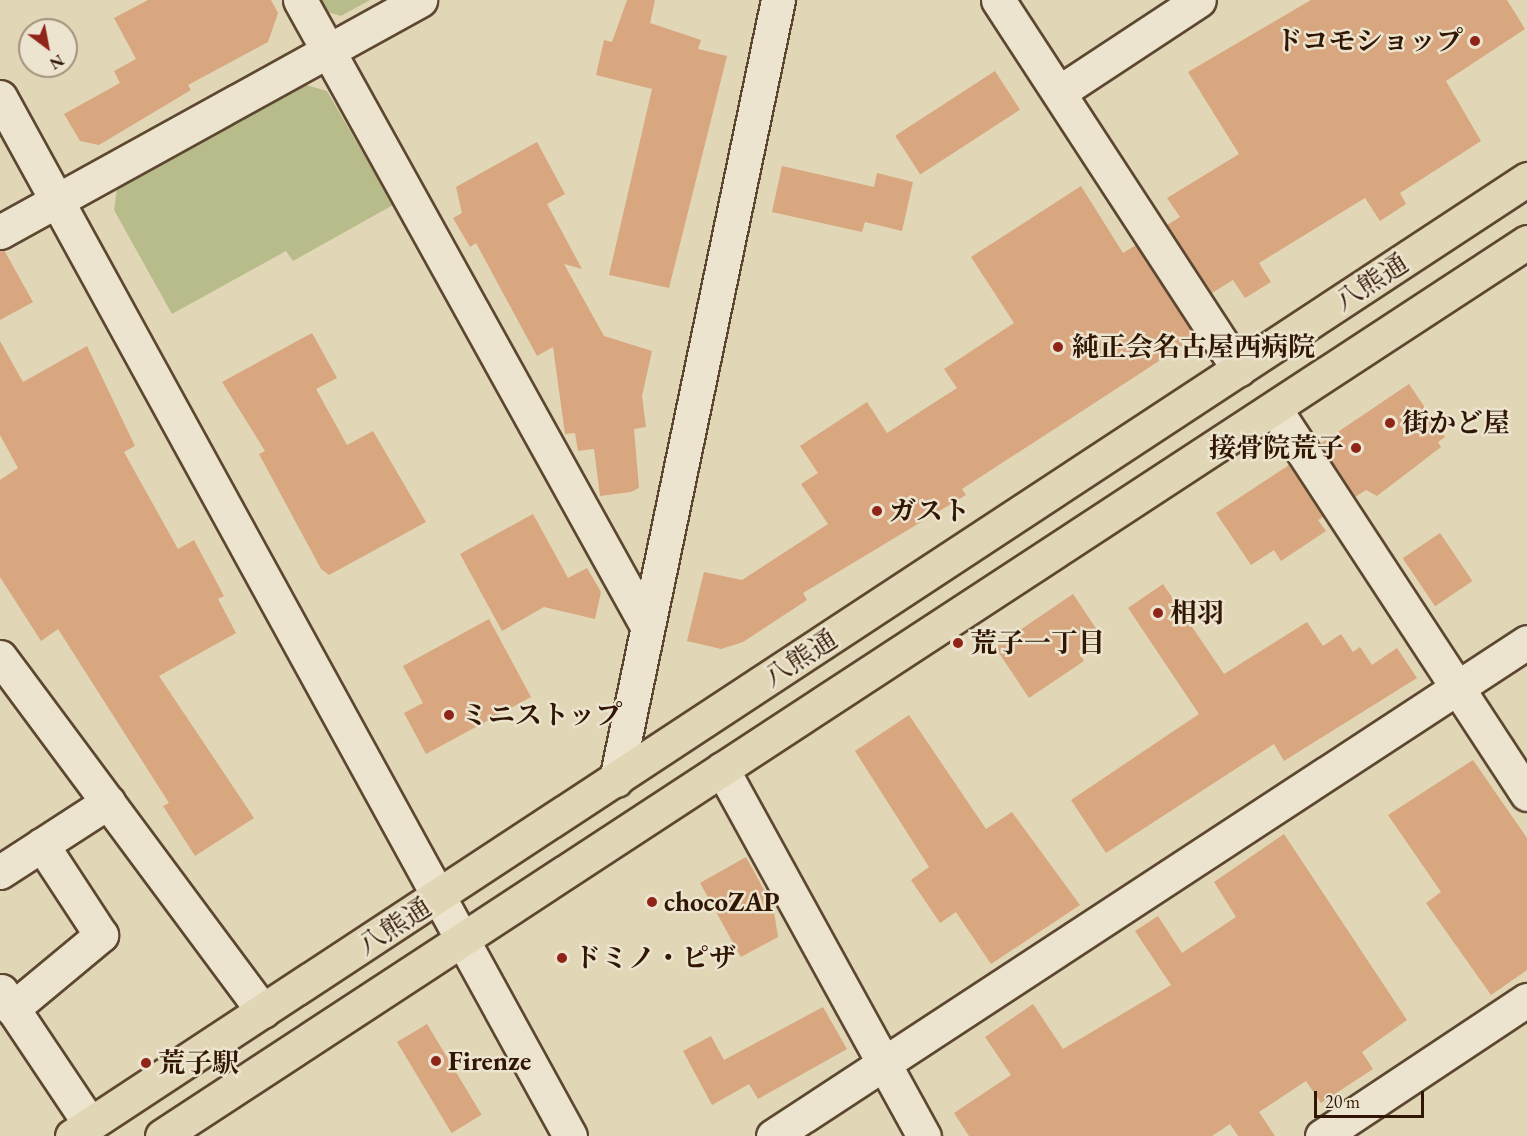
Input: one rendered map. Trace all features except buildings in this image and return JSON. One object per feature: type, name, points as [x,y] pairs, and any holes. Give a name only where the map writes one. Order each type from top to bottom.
[{"type":"main road","name":"八熊通","points":[[81,1130],[439,897],[1527,179]]},
{"type":"main road","name":"八熊通","points":[[162,1136],[461,938],[1275,409],[1527,242]]},
{"type":"street","points":[[300,0],[648,626]]},
{"type":"street","points":[[0,232],[420,0]]},
{"type":"street","points":[[616,780],[778,0]]},
{"type":"street","points":[[998,0],[1061,91],[1239,369]]},
{"type":"street","points":[[1061,91],[1198,0]]},
{"type":"street","points":[[0,97],[570,1136]]},
{"type":"street","points":[[1275,409],[1527,794]]},
{"type":"street","points":[[773,1136],[1527,642]]},
{"type":"street","points":[[0,657],[263,1011]]},
{"type":"street","points":[[722,769],[924,1136]]},
{"type":"street","points":[[0,872],[108,802]]},
{"type":"street","points":[[42,845],[101,935],[6,999],[81,1130]]},
{"type":"street","points":[[1322,1136],[1527,1000]]},
{"type":"green space","points":[[319,0],[370,0],[341,16],[325,11]]},
{"type":"green space","points":[[306,85],[327,91],[393,205],[293,261],[286,251],[172,314],[114,210],[117,188]]},
{"type":"place","name":"ドコモショップ","points":[[1475,41]]},
{"type":"place","name":"純正会名古屋西病院","points":[[1058,347]]},
{"type":"place","name":"街かど屋","points":[[1390,423]]},
{"type":"place","name":"接骨院荒子","points":[[1356,448]]},
{"type":"place","name":"ガスト","points":[[877,511]]},
{"type":"place","name":"相羽","points":[[1158,613]]},
{"type":"place","name":"荒子一丁目","points":[[958,643]]},
{"type":"place","name":"ミニストップ","points":[[449,715]]},
{"type":"place","name":"chocoZAP","points":[[652,902]]},
{"type":"place","name":"ドミノ・ピザ","points":[[562,958]]},
{"type":"place","name":"Firenze","points":[[436,1061]]},
{"type":"place","name":"荒子駅","points":[[146,1063]]}]
